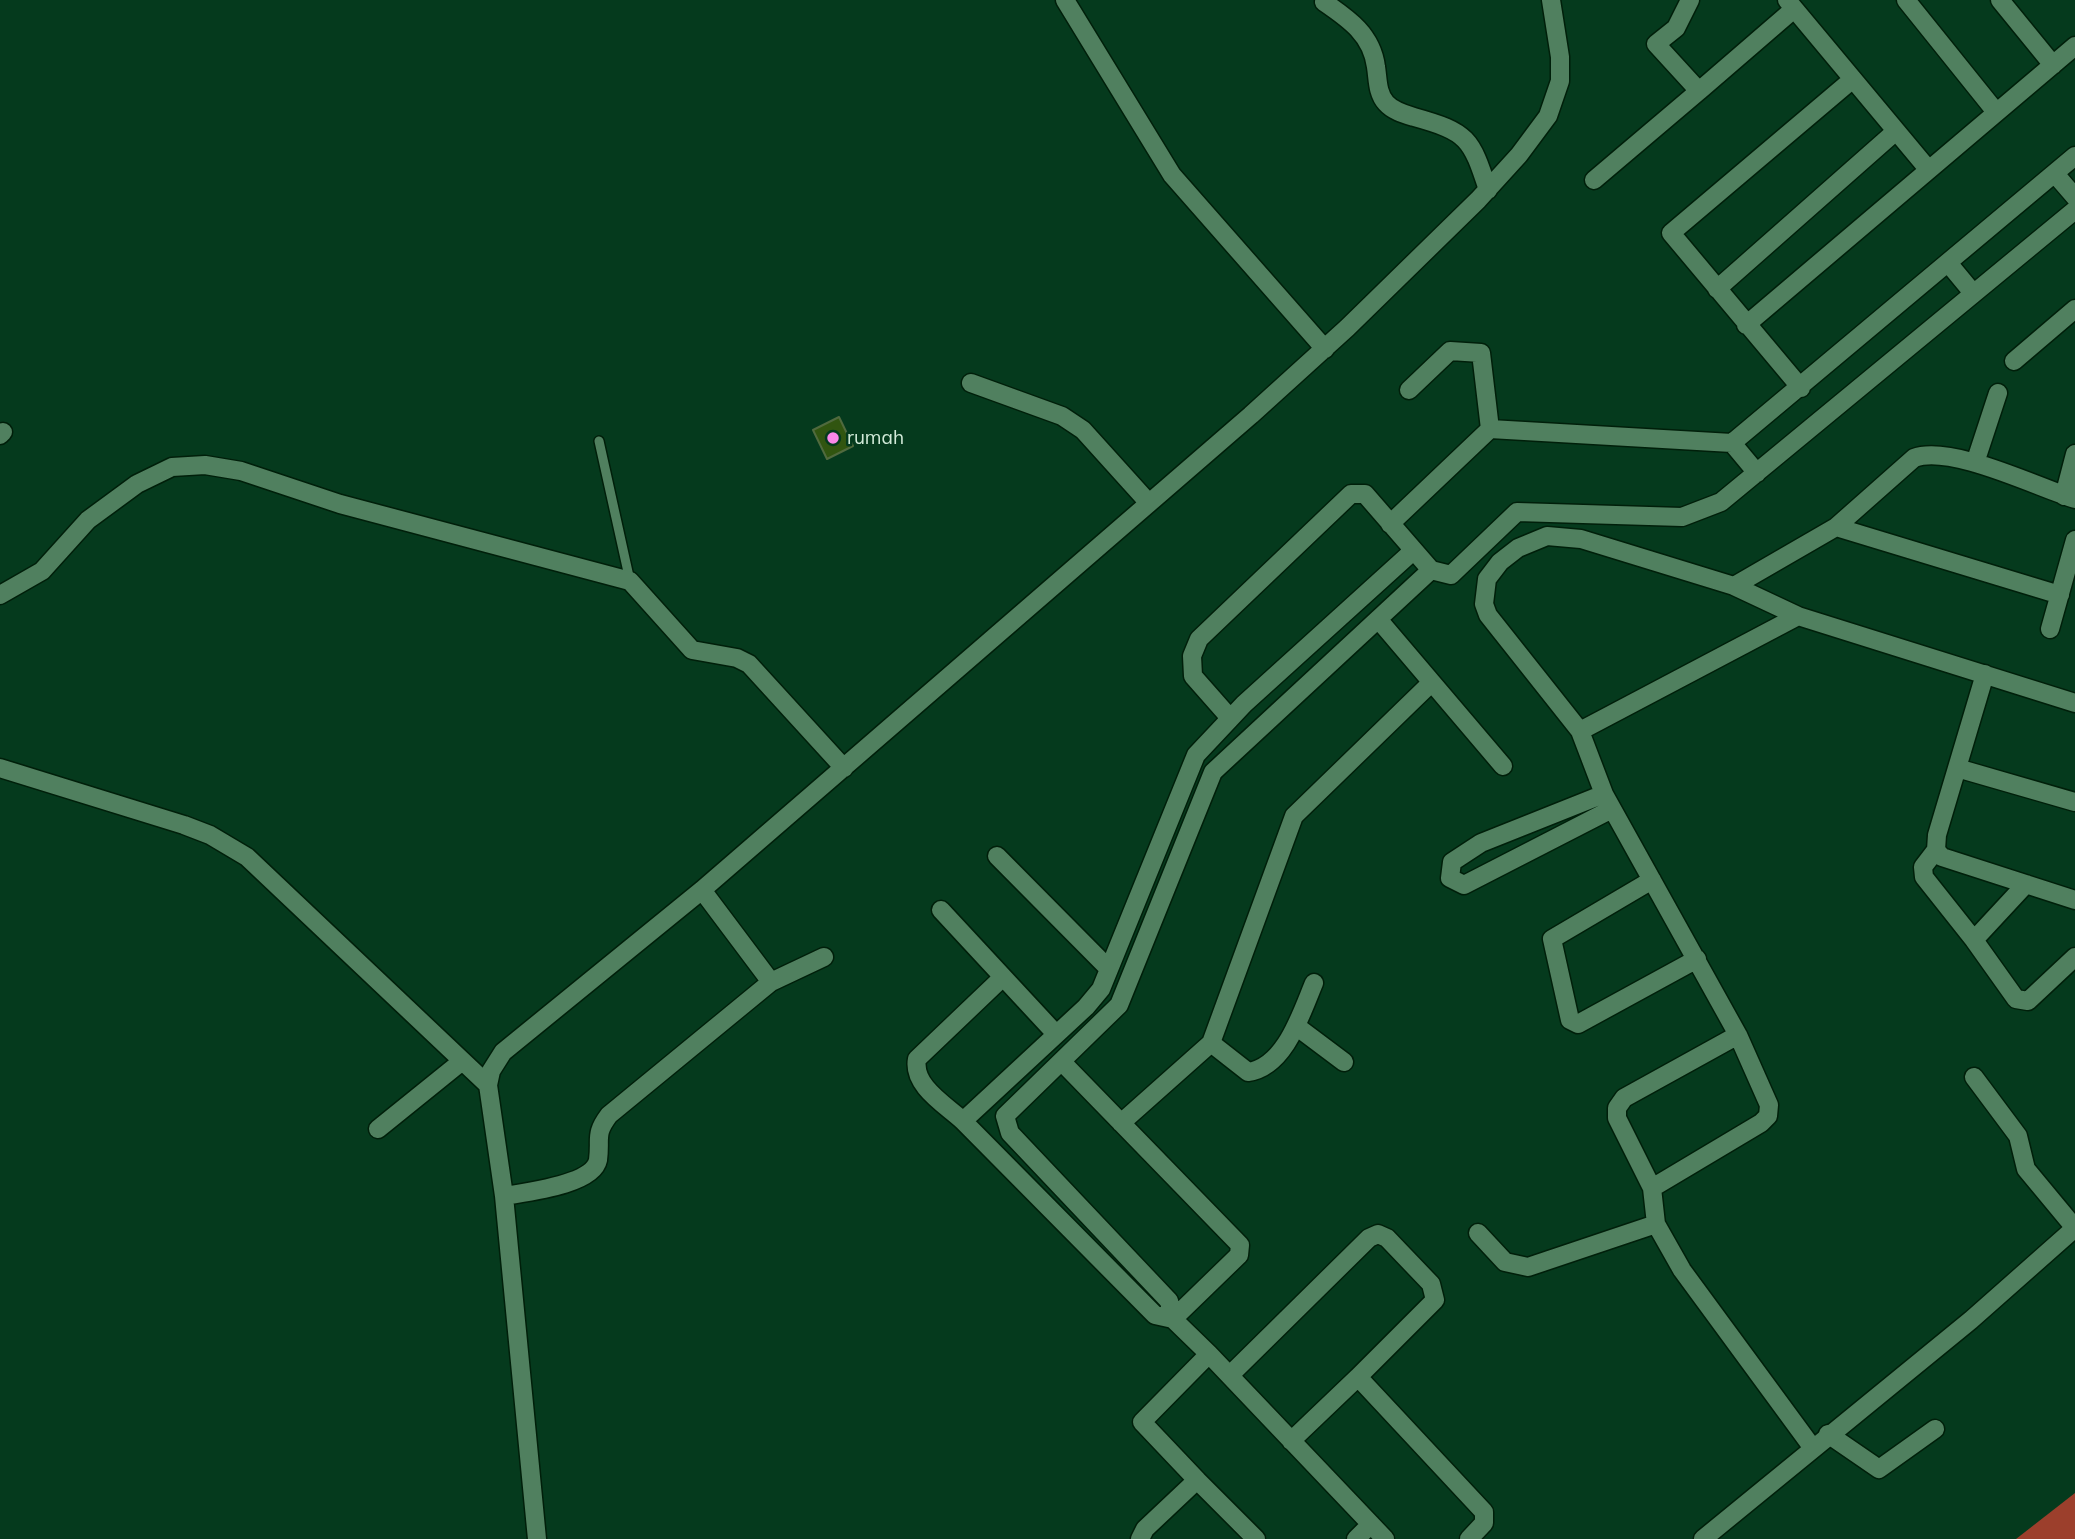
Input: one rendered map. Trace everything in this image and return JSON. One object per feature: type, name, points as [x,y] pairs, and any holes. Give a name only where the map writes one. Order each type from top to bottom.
[{"type":"street","points":[[1065,0],[1111,72],[1145,136],[1172,175],[1325,349]]},
{"type":"street","points":[[537,1539],[504,1196],[488,1085],[491,1071],[503,1052],[702,890],[1325,349],[1488,190],[1548,116],[1560,80],[1560,57],[1551,0]]},
{"type":"street","points":[[1690,0],[1676,28],[1656,44],[1699,91]]},
{"type":"street","points":[[1906,0],[1996,112]]},
{"type":"street","points":[[2000,0],[2053,65]]},
{"type":"street","points":[[1324,2],[1357,25],[1370,46],[1379,93],[1386,103],[1396,111],[1455,130],[1468,140],[1476,154],[1488,190]]},
{"type":"street","points":[[1594,180],[1699,91],[1790,4],[1928,169]]},
{"type":"street","points":[[1746,325],[2075,46]]},
{"type":"street","points":[[1801,388],[1671,233],[1853,79]]},
{"type":"street","points":[[1717,289],[1896,131]]},
{"type":"street","points":[[1390,524],[1490,429],[1732,443],[2056,175],[2075,156]]},
{"type":"street","points":[[2056,175],[2075,197]]},
{"type":"street","points":[[1230,718],[1193,676],[1192,656],[1199,639],[1351,494],[1365,494],[1431,570],[1451,575],[1517,512],[1682,517],[1721,502],[2075,210]]},
{"type":"street","points":[[1949,264],[1973,293]]},
{"type":"street","points":[[2014,361],[2074,313]]},
{"type":"street","points":[[1409,390],[1450,351],[1480,353],[1490,429]]},
{"type":"street","points":[[971,383],[1062,416],[1083,430],[1148,502]]},
{"type":"street","points":[[1975,463],[1998,393]]},
{"type":"street","points":[[1732,443],[1757,473]]},
{"type":"street","points":[[1734,586],[1836,527],[1914,458],[1929,454],[1975,463],[2069,497],[2075,454]]},
{"type":"street","points":[[0,595],[42,571],[88,520],[137,484],[172,467],[205,465],[241,471],[340,504],[629,581],[692,650],[737,658],[749,664],[844,768]]},
{"type":"street","points":[[1836,527],[2060,595]]},
{"type":"street","points":[[1652,1188],[1761,1123],[1768,1116],[1769,1105],[1738,1035],[1608,802],[1580,731],[1488,615],[1485,604],[1487,579],[1500,562],[1518,548],[1547,536],[1581,540],[1734,586],[1798,616],[2075,703]]},
{"type":"street","points":[[2050,629],[2075,540]]},
{"type":"street","points":[[963,1121],[1086,1007],[1101,989],[1196,755],[1244,704],[1413,551]]},
{"type":"street","points":[[1173,1319],[1169,1301],[1006,1128],[1008,1111],[1119,1005],[1213,772],[1431,570]]},
{"type":"street","points":[[1580,731],[1798,616]]},
{"type":"street","points":[[1378,619],[1503,766]]},
{"type":"street","points":[[1985,674],[1937,835],[1936,850],[1923,867],[1924,877],[1974,940],[2015,999],[2028,1001],[2075,957]]},
{"type":"street","points":[[1121,1123],[1211,1043],[1294,816],[1431,683]]},
{"type":"street","points":[[1244,704],[1263,725]]},
{"type":"street","points":[[0,768],[17,776],[184,825],[210,835],[247,857],[488,1085]]},
{"type":"street","points":[[1957,768],[2075,802]]},
{"type":"street","points":[[0,787],[17,776]]},
{"type":"street","points":[[1608,802],[1526,853],[1464,885],[1450,877],[1452,863],[1459,856],[1515,830],[1608,802]]},
{"type":"street","points":[[1515,830],[1526,853]]},
{"type":"street","points":[[1936,850],[1942,857],[2075,900]]},
{"type":"street","points":[[997,856],[1109,969]]},
{"type":"street","points":[[1652,880],[1552,939],[1570,1020],[1578,1024],[1697,959]]},
{"type":"street","points":[[1974,940],[2026,884]]},
{"type":"street","points":[[702,890],[771,982]]},
{"type":"street","points":[[942,910],[1056,1034]]},
{"type":"street","points":[[504,1196],[582,1179],[593,1171],[598,1160],[598,1129],[609,1115],[771,982],[824,957]]},
{"type":"street","points":[[1003,977],[917,1059],[916,1072],[922,1084],[963,1121],[1155,1315],[1173,1319],[1209,1354],[1385,1539]]},
{"type":"street","points":[[1211,1043],[1248,1072],[1260,1070],[1270,1064],[1296,1026],[1314,983]]},
{"type":"street","points":[[1086,1007],[1102,1023]]},
{"type":"street","points":[[1296,1026],[1344,1062]]},
{"type":"street","points":[[1738,1035],[1625,1098],[1617,1108],[1617,1118],[1652,1188],[1656,1224],[1714,1316],[1812,1447]]},
{"type":"street","points":[[378,1129],[461,1062]]},
{"type":"street","points":[[1062,1062],[1240,1245],[1239,1255],[1173,1319]]},
{"type":"street","points":[[1703,1539],[1812,1447],[1971,1320],[2075,1228],[2026,1169],[2018,1136],[1973,1077]]},
{"type":"street","points":[[1478,1233],[1505,1262],[1528,1267],[1656,1224]]},
{"type":"street","points":[[1230,1375],[1369,1238],[1383,1235],[1432,1284],[1435,1300],[1291,1441]]},
{"type":"street","points":[[1209,1354],[1142,1422],[1256,1539]]},
{"type":"street","points":[[1358,1377],[1484,1512],[1484,1523],[1469,1539]]},
{"type":"street","points":[[1828,1434],[1879,1469],[1935,1429]]},
{"type":"street","points":[[1140,1539],[1145,1529],[1197,1480]]},
{"type":"street","points":[[1356,1539],[1371,1524]]},
{"type":"lane","points":[[599,441],[629,581]]},
{"type":"shaded area","points":[[2075,1493],[2075,1539],[2016,1539]]},
{"type":"building","name":"rumah","points":[[839,417],[853,446],[827,459],[813,430]]},
{"type":"place","name":"rumah","points":[[833,438]]}]
